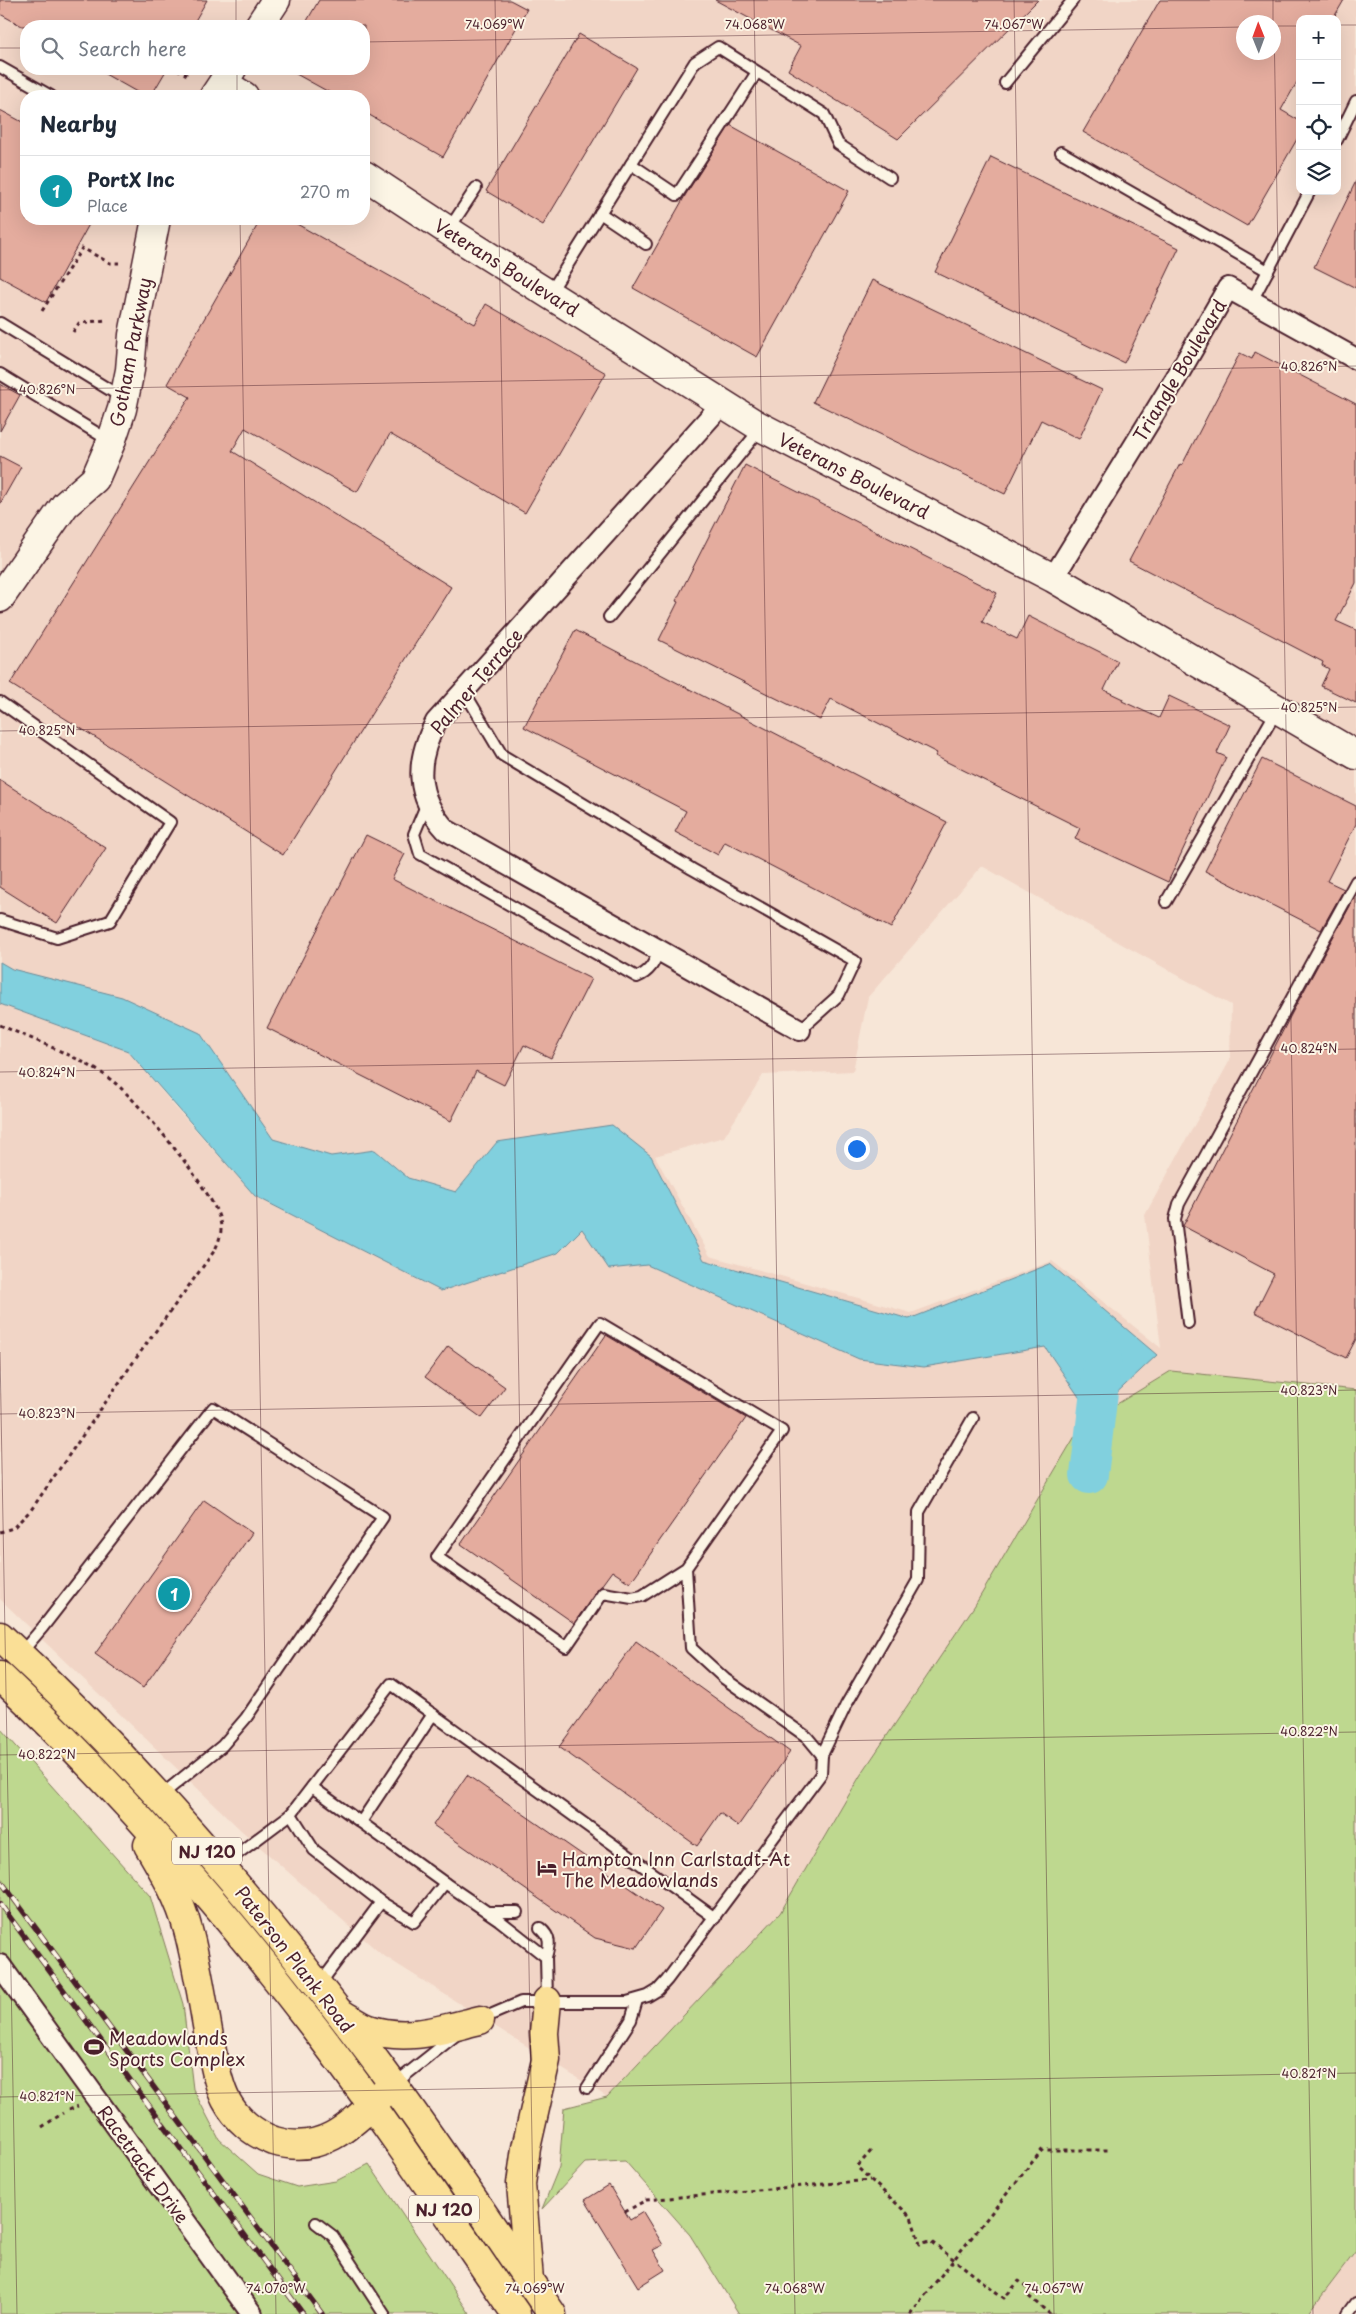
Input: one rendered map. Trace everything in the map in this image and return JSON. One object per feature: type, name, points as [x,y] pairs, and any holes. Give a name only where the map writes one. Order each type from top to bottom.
[{"type":"main road","name":"Paterson Plank Road","points":[[10,1645],[158,1797],[221,1866],[318,1986],[393,2085],[552,2314]]},
{"type":"main road","name":"Paterson Plank Road","points":[[0,1676],[122,1800],[186,1871],[247,1942],[315,2028],[371,2105]]},
{"type":"main road","points":[[122,1800],[164,1873],[182,1909],[192,1948],[216,2068],[226,2099],[234,2112],[255,2132],[285,2144],[300,2146],[329,2138],[356,2120],[393,2085]]},
{"type":"main road","points":[[529,2281],[521,2184],[526,2148],[546,2060],[544,2033],[547,2001]]},
{"type":"main road","points":[[338,2012],[368,2028],[398,2035],[424,2033],[480,2020]]},
{"type":"main road","name":"NJ 120","points":[[371,2105],[516,2314]]},
{"type":"street","points":[[263,20],[276,0]]},
{"type":"street","name":"Veterans Boulevard","points":[[370,179],[761,427],[1053,578],[1356,755]]},
{"type":"street","name":"Gotham Parkway","points":[[0,598],[65,505],[95,479],[112,442],[130,370],[133,335],[155,225]]},
{"type":"street","name":"Triangle Boulevard","points":[[1053,578],[1176,378],[1228,288],[1356,359]]},
{"type":"street","name":"Palmer Terrace","points":[[723,403],[436,722],[425,742],[421,783],[427,803],[446,830],[800,1030]]},
{"type":"street","name":"Racetrack Drive","points":[[0,1965],[252,2314]]},
{"type":"lane","points":[[1005,83],[1073,0]]},
{"type":"lane","points":[[549,294],[695,62],[718,47],[824,114],[838,144],[890,178]]},
{"type":"lane","points":[[0,67],[40,90]]},
{"type":"lane","points":[[631,164],[677,195],[757,72]]},
{"type":"lane","points":[[1341,132],[1356,101]]},
{"type":"lane","points":[[1061,152],[1268,271]]},
{"type":"lane","points":[[448,230],[476,188]]},
{"type":"lane","points":[[1252,301],[1308,195]]},
{"type":"lane","points":[[600,213],[646,244]]},
{"type":"lane","points":[[0,323],[124,399]]},
{"type":"lane","points":[[0,374],[112,442]]},
{"type":"lane","points":[[609,617],[761,427]]},
{"type":"lane","points":[[464,691],[502,755],[692,869],[856,961],[839,995],[800,1030]]},
{"type":"lane","points":[[0,702],[170,822],[110,921],[57,938],[0,920]]},
{"type":"lane","points":[[1166,902],[1277,709]]},
{"type":"lane","points":[[427,803],[414,834],[420,854],[637,977],[644,974],[652,966],[659,951]]},
{"type":"lane","points":[[1188,1324],[1175,1218],[1179,1204],[1356,881]]},
{"type":"lane","points":[[686,1568],[642,1596],[632,1598],[603,1593],[566,1647],[438,1557],[600,1323],[782,1430],[686,1568],[691,1648],[725,1679],[807,1737],[822,1755]]},
{"type":"lane","points":[[10,1645],[44,1628],[213,1408],[383,1517],[246,1718],[222,1746],[158,1797]]},
{"type":"lane","points":[[393,2085],[443,2044],[480,2020],[522,2002],[637,2000],[648,1996],[662,1985],[715,1918],[821,1774],[822,1755],[846,1705],[918,1580],[918,1512],[973,1418]]},
{"type":"lane","points":[[221,1866],[291,1814],[391,1684],[715,1918]]},
{"type":"lane","points":[[361,1822],[434,1714]]},
{"type":"lane","points":[[312,1787],[488,1912],[546,1957]]},
{"type":"lane","points":[[291,1814],[314,1850],[381,1902],[414,1922],[446,1883]]},
{"type":"lane","points":[[318,1986],[381,1902]]},
{"type":"lane","points":[[488,1912],[516,1912]]},
{"type":"lane","points":[[540,1928],[547,1934],[550,1944],[546,1957],[547,2001]]},
{"type":"lane","points":[[586,2088],[631,2020],[637,2000]]},
{"type":"lane","points":[[316,2223],[333,2236],[384,2314]]},
{"type":"lane","points":[[1348,2314],[1356,2303]]},
{"type":"path","points":[[42,311],[82,248],[110,263],[119,263]]},
{"type":"path","points":[[73,332],[78,323],[107,320]]},
{"type":"path","points":[[0,1025],[91,1067],[115,1083],[140,1108],[190,1169],[218,1212],[221,1230],[214,1250],[31,1510],[14,1528],[0,1532]]},
{"type":"path","points":[[42,2127],[62,2113]]},
{"type":"path","points":[[910,2314],[1042,2150],[1109,2150]]},
{"type":"path","points":[[871,2151],[857,2167],[911,2217],[920,2244],[930,2241],[1004,2298],[1018,2281],[1030,2291],[1027,2295],[1050,2314]]},
{"type":"path","points":[[625,2212],[646,2200],[871,2180]]},
{"type":"shaded area","points":[[0,0],[1356,0],[1356,1390],[1171,1371],[975,1605],[860,1776],[780,1913],[607,2097],[381,1954],[243,1832],[0,1599],[0,1004],[128,1051],[175,1107],[255,1196],[441,1291],[558,1253],[582,1229],[609,1269],[647,1265],[859,1359],[924,1367],[1045,1347],[1092,1415],[1050,1264],[909,1319],[704,1260],[651,1156],[497,1142],[456,1192],[408,1178],[375,1150],[331,1156],[273,1139],[200,1033],[11,969],[0,962]],"holes":[[[982,866],[1231,1005],[1230,1060],[1145,1215],[1161,1348],[1052,1261],[911,1313],[710,1256],[655,1156],[724,1137],[763,1075],[853,1071],[868,997]]]},
{"type":"shaded area","points":[[1356,2251],[1356,2314],[1308,2314]]},
{"type":"green space","points":[[1171,1371],[1356,1390],[1356,2251],[1308,2314],[739,2314],[690,2235],[625,2161],[585,2163],[542,2209],[559,2167],[564,2108],[607,2097],[780,1913],[860,1776],[975,1605],[1081,1426]]},
{"type":"green space","name":"Meadowlands Sports Complex","points":[[0,1728],[150,1896],[183,2004],[193,2089],[219,2139],[258,2174],[297,2187],[336,2181],[369,2164],[470,2314],[0,2314]]},
{"type":"water","points":[[0,962],[12,969],[122,997],[200,1033],[273,1139],[331,1156],[375,1150],[408,1178],[456,1192],[497,1142],[612,1125],[651,1156],[704,1260],[909,1319],[1050,1264],[1157,1355],[1092,1416],[1045,1347],[924,1367],[859,1359],[647,1265],[609,1269],[582,1229],[558,1253],[441,1291],[255,1196],[128,1051],[0,1004]]},
{"type":"building","points":[[0,0],[207,0],[195,20],[20,20],[20,25],[0,14]]},
{"type":"building","points":[[319,0],[510,0],[527,9],[443,157],[370,115],[370,90],[325,90],[298,75],[370,75],[370,20],[307,20]]},
{"type":"building","points":[[715,0],[1038,0],[898,139],[788,70],[801,46]]},
{"type":"building","points":[[1160,0],[1344,0],[1335,15],[1296,15],[1296,84],[1281,110],[1296,119],[1296,141],[1247,226],[1083,132]]},
{"type":"building","points":[[579,34],[637,68],[543,225],[486,191]]},
{"type":"building","points":[[107,75],[163,75],[155,90],[133,90]]},
{"type":"building","points":[[0,110],[20,121],[20,225],[89,225],[46,302],[0,277]]},
{"type":"building","points":[[730,125],[849,191],[757,357],[633,288],[686,194]]},
{"type":"building","points":[[991,157],[1179,248],[1124,363],[935,272]]},
{"type":"building","points":[[1356,181],[1356,288],[1314,267]]},
{"type":"building","points":[[258,225],[299,225],[475,324],[486,304],[606,373],[525,513],[390,434],[357,492],[245,428],[232,451],[451,587],[283,855],[10,684],[190,397],[167,384]]},
{"type":"building","points":[[872,280],[1102,390],[1079,439],[1041,420],[1005,494],[813,402]]},
{"type":"building","points":[[1255,352],[1356,404],[1356,583],[1336,621],[1356,630],[1356,703],[1321,686],[1329,669],[1322,665],[1323,662],[1129,561],[1180,464],[1182,465],[1240,353],[1252,359]]},
{"type":"building","points":[[0,384],[20,395],[0,431]]},
{"type":"building","points":[[0,456],[21,467],[0,504]]},
{"type":"building","points":[[745,465],[997,593],[982,622],[1017,639],[1028,616],[1118,661],[1104,690],[1123,699],[1122,701],[1159,718],[1169,696],[1230,725],[1217,753],[1226,757],[1168,882],[1075,839],[1080,828],[935,756],[937,753],[831,699],[820,720],[659,640],[678,602],[676,601]]},
{"type":"building","points":[[575,630],[947,822],[891,928],[725,842],[718,855],[675,832],[686,811],[524,727]]},
{"type":"building","points":[[1262,759],[1356,806],[1356,824],[1327,881],[1344,889],[1321,930],[1205,871]]},
{"type":"building","points":[[0,780],[106,848],[57,923],[0,887]]},
{"type":"building","points":[[366,835],[405,854],[392,879],[591,979],[551,1058],[524,1045],[504,1085],[476,1071],[451,1121],[267,1028]]},
{"type":"building","points":[[1356,895],[1356,1339],[1346,1358],[1255,1312],[1274,1274],[1183,1226],[1293,1011]]},
{"type":"building","points":[[606,1335],[746,1418],[630,1583],[612,1571],[574,1623],[461,1544]]},
{"type":"building","points":[[448,1346],[505,1387],[482,1418],[425,1377]]},
{"type":"building","points":[[204,1500],[252,1533],[143,1688],[95,1654]]},
{"type":"building","points":[[636,1641],[790,1752],[738,1826],[720,1813],[697,1846],[559,1747]]},
{"type":"building","name":"Hampton Inn Carlstadt-At The Meadowlands","points":[[467,1775],[662,1910],[636,1948],[595,1938],[433,1825]]},
{"type":"building","points":[[609,2185],[630,2220],[643,2212],[663,2245],[653,2250],[665,2270],[638,2287],[585,2200]]},
{"type":"waterway","points":[[1089,1475],[1103,1359]]},
{"type":"railway","points":[[0,1880],[322,2314]]},
{"type":"railway","points":[[0,1904],[303,2314]]},
{"type":"place","name":"PortX Inc","points":[[174,1594]]},
{"type":"place","name":"Hampton Inn Carlstadt-At The Meadowlands","points":[[547,1868]]},
{"type":"place","name":"Meadowlands Sports Complex","points":[[94,2047]]}]
